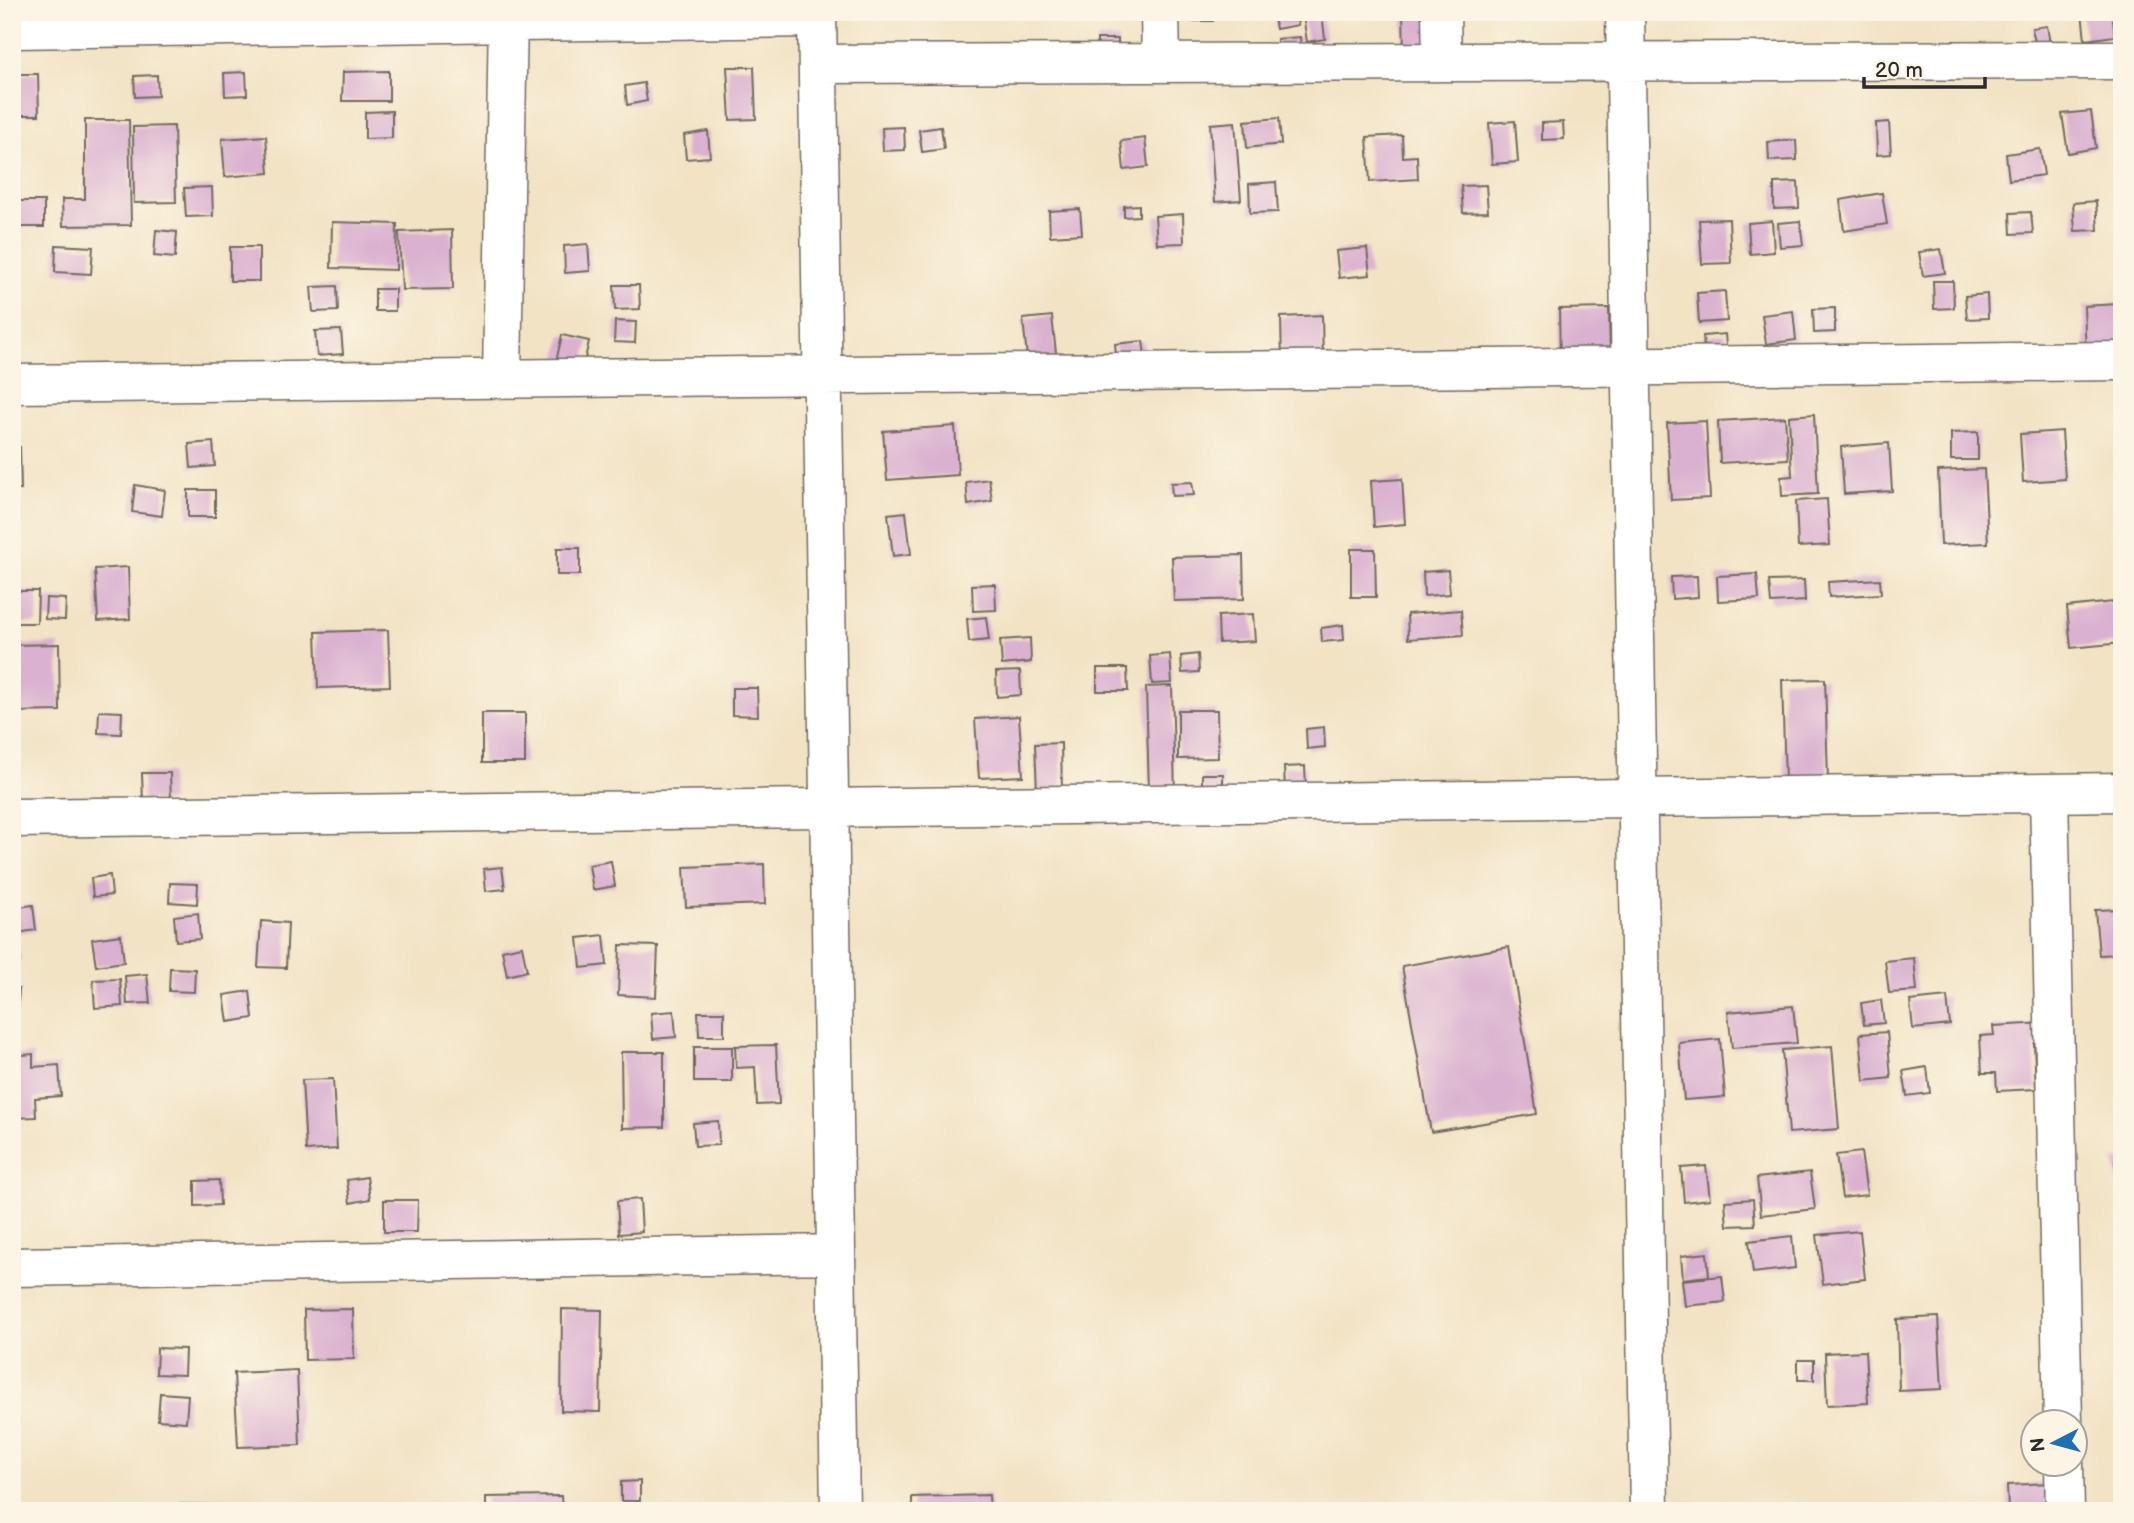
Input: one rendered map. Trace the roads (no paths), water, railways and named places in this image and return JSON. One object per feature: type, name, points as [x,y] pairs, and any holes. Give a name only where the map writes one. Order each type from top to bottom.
[{"type":"street","points":[[1160,12],[1161,63]]},
{"type":"street","points":[[1441,12],[1442,62]]},
{"type":"street","points":[[1625,12],[1649,1511]]},
{"type":"street","points":[[12,29],[241,19],[817,15],[839,1511]]},
{"type":"street","points":[[502,379],[508,17]]},
{"type":"street","points":[[818,64],[2122,60]]},
{"type":"street","points":[[12,384],[2122,361]]},
{"type":"street","points":[[12,818],[2122,792]]},
{"type":"street","points":[[2049,793],[2063,1408]]},
{"type":"street","points":[[12,1267],[836,1254]]},
{"type":"street","points":[[2064,1478],[2065,1511]]}]
